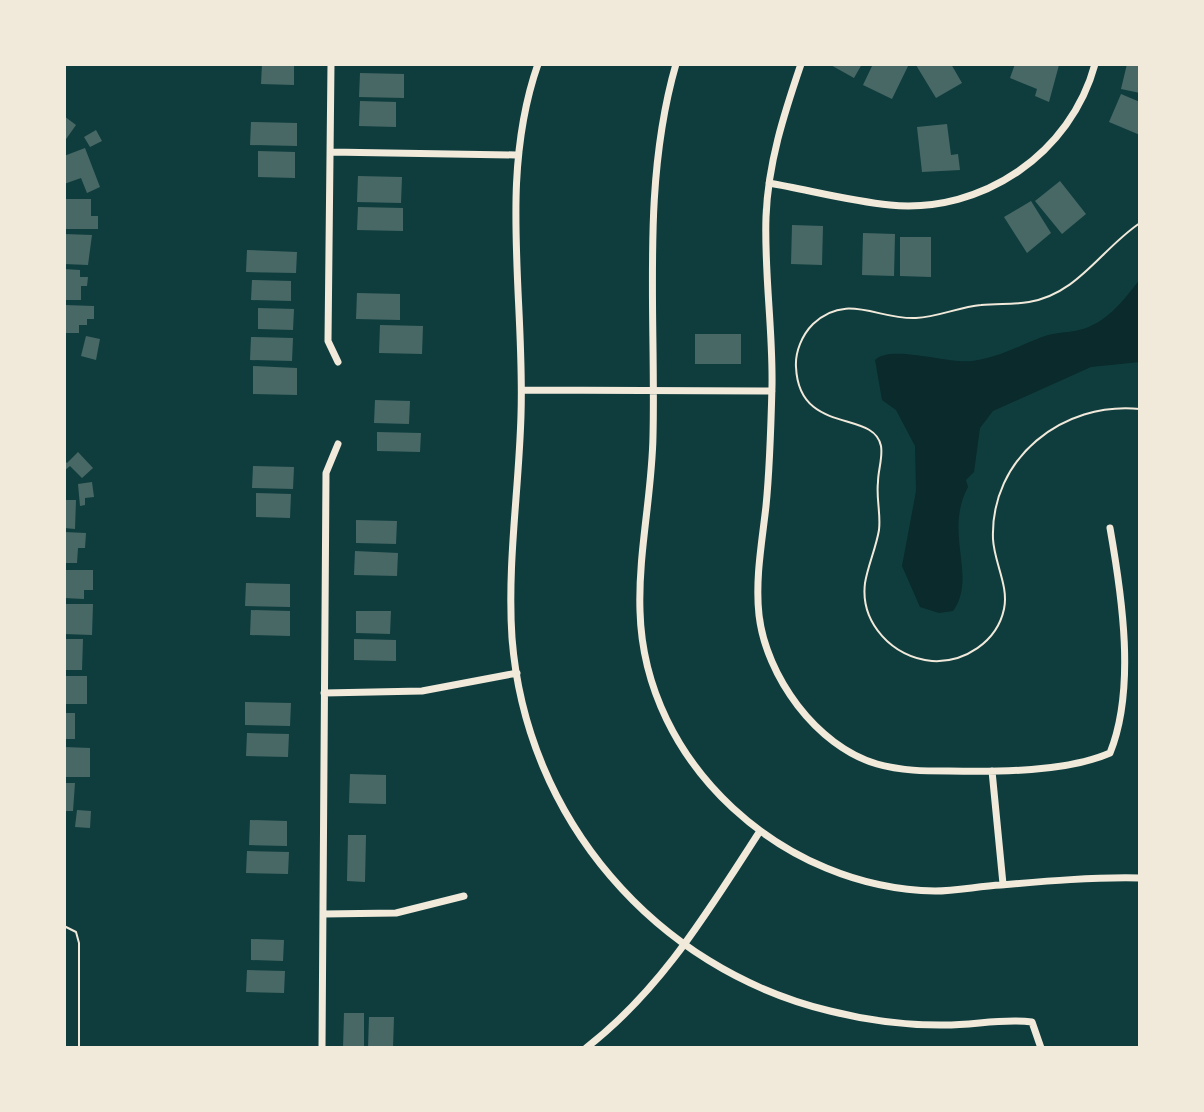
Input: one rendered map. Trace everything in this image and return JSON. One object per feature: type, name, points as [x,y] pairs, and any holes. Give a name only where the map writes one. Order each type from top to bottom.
[{"type":"street","points":[[331,64],[328,341],[338,362]]},
{"type":"street","points":[[538,64],[516,155],[522,390],[512,600],[517,673],[543,773],[587,849],[631,902],[733,974],[772,993],[831,1012],[941,1025],[1012,1019],[1032,1022],[1041,1048]]},
{"type":"street","points":[[676,64],[664,107],[653,194],[653,440],[640,612],[645,657],[657,697],[680,745],[707,782],[760,831],[805,861],[847,878],[890,887],[937,891],[1003,884],[1140,878]]},
{"type":"street","points":[[801,64],[778,135],[769,183],[766,219],[772,391],[758,579],[759,616],[769,653],[796,704],[822,731],[875,763],[905,770],[992,771],[1091,762],[1110,753],[1120,729],[1123,662],[1122,617],[1110,528]]},
{"type":"street","points":[[769,183],[892,205],[955,198],[994,188],[1033,163],[1061,135],[1080,103],[1095,64]]},
{"type":"street","points":[[330,152],[516,155]]},
{"type":"street","points":[[522,390],[772,391]]},
{"type":"street","points":[[322,1048],[326,473],[338,444]]},
{"type":"street","points":[[324,693],[422,691],[517,673]]},
{"type":"street","points":[[992,771],[1003,884]]},
{"type":"street","points":[[586,1048],[622,1020],[653,987],[687,943],[760,831]]},
{"type":"street","points":[[324,914],[396,913],[464,896]]},
{"type":"path","points":[[1140,223],[1105,249],[1084,276],[1045,298],[980,305],[916,318],[861,308],[836,309],[822,316],[804,334],[795,364],[804,396],[812,405],[833,419],[865,427],[878,438],[881,455],[877,487],[879,530],[867,573],[867,604],[873,624],[885,640],[921,660],[950,660],[964,656],[984,644],[1000,622],[1005,600],[996,562],[993,523],[999,494],[1021,455],[1045,433],[1074,417],[1108,408],[1140,409]]},
{"type":"path","points":[[64,926],[76,932],[79,943],[79,1048]]},
{"type":"water","points":[[1140,279],[1140,362],[1091,367],[993,411],[980,428],[974,472],[966,480],[968,487],[961,504],[959,521],[960,598],[953,611],[939,613],[920,607],[902,566],[916,491],[915,446],[896,410],[882,400],[875,360],[882,356],[906,354],[972,361],[1047,335],[1089,327],[1121,303]]},
{"type":"building","points":[[262,64],[294,64],[294,85],[261,84]]},
{"type":"building","points":[[829,64],[862,64],[854,78]]},
{"type":"building","points":[[873,64],[909,64],[892,99],[863,85]]},
{"type":"building","points":[[951,64],[962,83],[936,98],[916,65]]},
{"type":"building","points":[[1015,64],[1059,65],[1049,102],[1035,96],[1037,89],[1010,78]]},
{"type":"building","points":[[1127,64],[1140,64],[1140,93],[1121,89]]},
{"type":"building","points":[[360,73],[404,74],[404,98],[359,97]]},
{"type":"building","points":[[1121,94],[1140,102],[1140,135],[1109,122]]},
{"type":"building","points":[[360,101],[396,102],[396,127],[359,126]]},
{"type":"building","points":[[64,116],[76,125],[64,142]]},
{"type":"building","points":[[251,122],[297,123],[297,146],[250,145]]},
{"type":"building","points":[[947,124],[951,155],[958,154],[960,170],[922,172],[917,127]]},
{"type":"building","points":[[96,130],[102,141],[90,147],[84,137]]},
{"type":"building","points":[[85,148],[100,187],[87,193],[81,178],[64,184],[64,156]]},
{"type":"building","points":[[258,151],[295,152],[295,178],[258,177]]},
{"type":"building","points":[[358,176],[402,177],[401,203],[357,202]]},
{"type":"building","points":[[1060,181],[1086,214],[1062,234],[1035,201]]},
{"type":"building","points":[[64,199],[91,199],[91,216],[98,216],[98,229],[64,229]]},
{"type":"building","points":[[1031,201],[1051,233],[1027,253],[1004,217]]},
{"type":"building","points":[[358,207],[403,208],[403,231],[357,230]]},
{"type":"building","points":[[792,225],[823,226],[822,265],[791,264]]},
{"type":"building","points":[[863,233],[895,234],[894,276],[862,275]]},
{"type":"building","points":[[64,234],[92,235],[88,265],[64,264]]},
{"type":"building","points":[[900,237],[931,237],[931,277],[900,276]]},
{"type":"building","points":[[247,250],[297,252],[296,273],[246,272]]},
{"type":"building","points":[[64,269],[80,270],[80,277],[88,277],[87,286],[81,286],[81,300],[64,300]]},
{"type":"building","points":[[252,280],[291,281],[291,301],[251,300]]},
{"type":"building","points":[[357,293],[400,294],[400,320],[356,319]]},
{"type":"building","points":[[64,305],[94,306],[94,319],[87,319],[87,325],[79,325],[79,333],[64,333]]},
{"type":"building","points":[[258,308],[294,309],[293,330],[258,329]]},
{"type":"building","points":[[380,325],[423,326],[422,354],[379,353]]},
{"type":"building","points":[[695,334],[741,334],[741,364],[695,364]]},
{"type":"building","points":[[86,336],[100,339],[96,360],[81,356]]},
{"type":"building","points":[[251,337],[293,338],[292,361],[250,360]]},
{"type":"building","points":[[253,366],[297,368],[297,395],[253,394]]},
{"type":"building","points":[[375,400],[410,401],[409,424],[374,423]]},
{"type":"building","points":[[377,432],[421,433],[420,452],[377,451]]},
{"type":"building","points":[[78,452],[93,468],[82,478],[70,466],[64,471],[64,460],[67,463]]},
{"type":"building","points":[[253,466],[294,467],[293,489],[252,488]]},
{"type":"building","points":[[92,482],[94,497],[85,498],[85,505],[80,506],[78,484]]},
{"type":"building","points":[[256,493],[291,494],[290,518],[256,517]]},
{"type":"building","points":[[64,500],[76,500],[75,529],[64,528]]},
{"type":"building","points":[[356,520],[397,521],[396,544],[356,543]]},
{"type":"building","points":[[64,532],[86,533],[85,548],[78,548],[77,563],[64,563]]},
{"type":"building","points":[[355,551],[398,553],[397,576],[354,575]]},
{"type":"building","points":[[64,570],[93,570],[93,590],[84,590],[84,599],[64,598]]},
{"type":"building","points":[[246,583],[290,584],[290,607],[245,606]]},
{"type":"building","points":[[64,604],[93,604],[92,635],[64,634]]},
{"type":"building","points":[[251,610],[290,611],[290,636],[250,635]]},
{"type":"building","points":[[356,611],[391,611],[390,634],[356,633]]},
{"type":"building","points":[[64,639],[83,639],[82,670],[64,670]]},
{"type":"building","points":[[354,639],[396,640],[396,661],[354,660]]},
{"type":"building","points":[[64,676],[87,676],[87,704],[64,704]]},
{"type":"building","points":[[245,702],[291,703],[290,726],[245,725]]},
{"type":"building","points":[[64,713],[75,713],[75,739],[64,739]]},
{"type":"building","points":[[247,733],[289,734],[288,757],[246,756]]},
{"type":"building","points":[[64,747],[90,748],[90,777],[64,777]]},
{"type":"building","points":[[350,774],[386,775],[386,804],[349,803]]},
{"type":"building","points":[[64,783],[75,783],[73,811],[64,811]]},
{"type":"building","points":[[77,810],[91,811],[90,828],[75,827]]},
{"type":"building","points":[[250,820],[287,821],[287,846],[249,845]]},
{"type":"building","points":[[348,835],[366,835],[365,882],[347,881]]},
{"type":"building","points":[[247,851],[289,852],[288,874],[246,873]]},
{"type":"building","points":[[251,939],[284,940],[283,961],[251,960]]},
{"type":"building","points":[[247,970],[285,971],[284,993],[246,992]]},
{"type":"building","points":[[344,1013],[364,1013],[364,1048],[343,1048]]},
{"type":"building","points":[[369,1017],[394,1017],[393,1048],[368,1048]]}]
